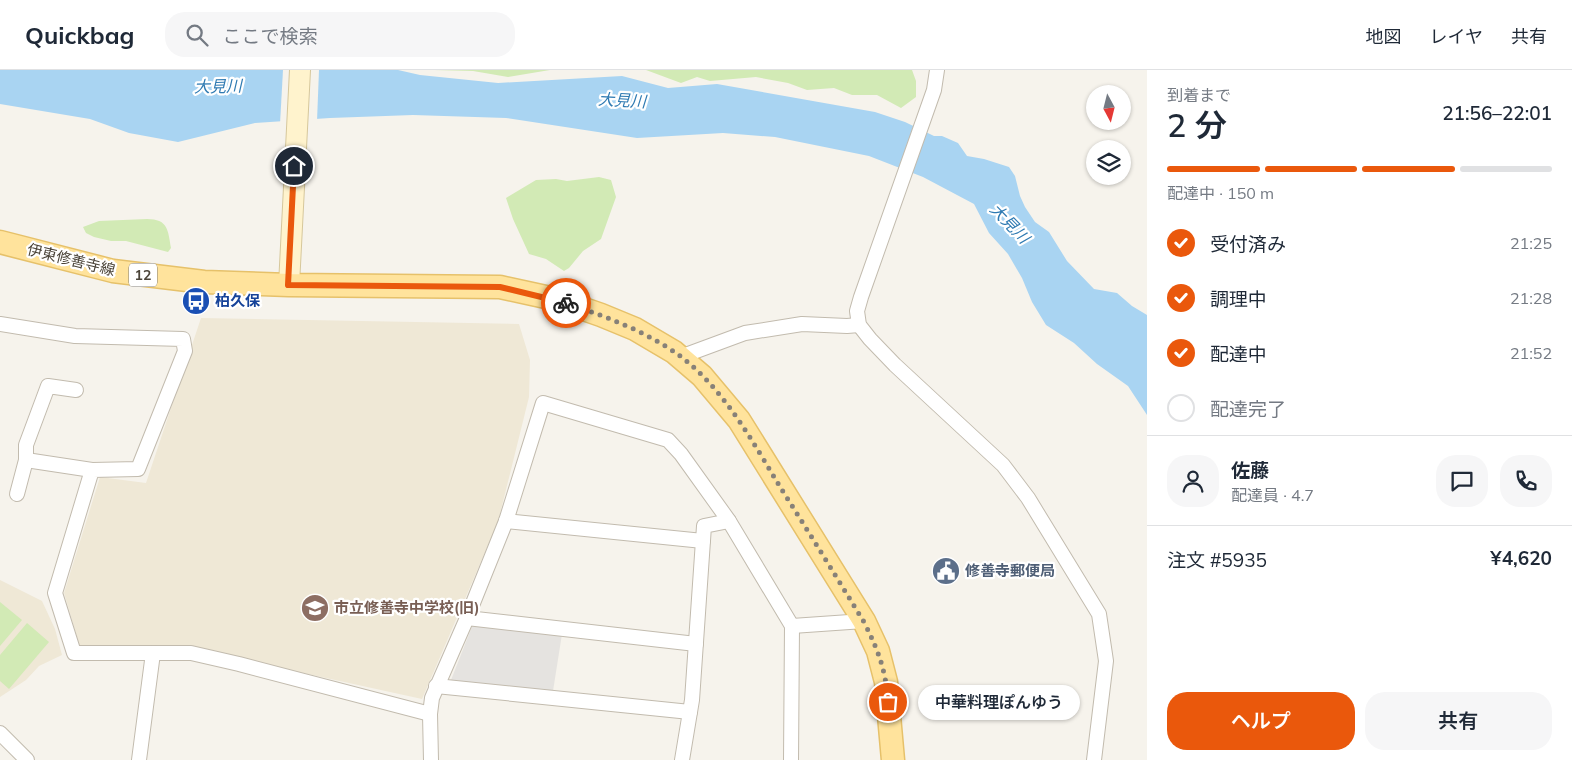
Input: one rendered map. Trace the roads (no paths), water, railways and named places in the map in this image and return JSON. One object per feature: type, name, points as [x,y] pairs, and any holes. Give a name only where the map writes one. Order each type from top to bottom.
[{"type":"main road","points":[[288,285],[300,70]]},
{"type":"main road","name":"伊東修善寺線","points":[[0,242],[112,271],[204,282],[288,285],[500,287],[554,299],[601,314],[635,329],[680,357],[702,376],[739,420],[864,622],[878,651],[886,682],[893,760]]},
{"type":"street","points":[[937,70],[934,90],[861,297],[857,311],[859,325],[895,365],[1003,465],[1028,498],[1099,614],[1106,661],[1094,760]]},
{"type":"street","points":[[0,324],[75,336],[183,339],[185,351],[138,469],[92,470],[26,460]]},
{"type":"street","points":[[680,357],[745,333],[802,324],[859,325]]},
{"type":"street","points":[[17,494],[26,460],[26,445],[48,386],[76,390]]},
{"type":"street","points":[[432,760],[430,714],[432,698],[506,521],[543,403],[668,440],[681,454],[729,520],[792,626],[791,760]]},
{"type":"street","points":[[92,470],[55,593],[74,653],[191,653],[430,714]]},
{"type":"street","points":[[682,760],[690,712],[704,526],[729,520]]},
{"type":"street","points":[[506,521],[703,541]]},
{"type":"street","points":[[467,618],[696,644]]},
{"type":"street","points":[[792,626],[864,622]]},
{"type":"street","points":[[139,760],[153,653]]},
{"type":"street","points":[[436,686],[690,712]]},
{"type":"street","points":[[0,733],[27,760]]},
{"type":"water","name":"大見川","points":[[0,70],[398,70],[420,75],[498,83],[622,76],[668,88],[717,84],[875,112],[905,122],[934,136],[942,136],[958,143],[967,156],[1009,167],[1015,176],[1025,207],[1035,222],[1049,232],[1067,261],[1094,289],[1117,293],[1132,306],[1147,315],[1147,415],[1128,386],[1097,364],[1074,343],[1046,325],[1008,254],[989,233],[974,204],[923,177],[869,156],[775,137],[723,133],[637,138],[506,118],[413,115],[255,123],[178,142],[129,133],[90,119],[0,104]]},
{"type":"place","name":"柏久保","points":[[196,301]]},
{"type":"place","name":"修善寺郵便局","points":[[946,571]]},
{"type":"place","name":"市立修善寺中学校(旧)","points":[[315,608]]},
{"type":"place","name":"中華料理ぽんゆう","points":[[888,702]]}]
